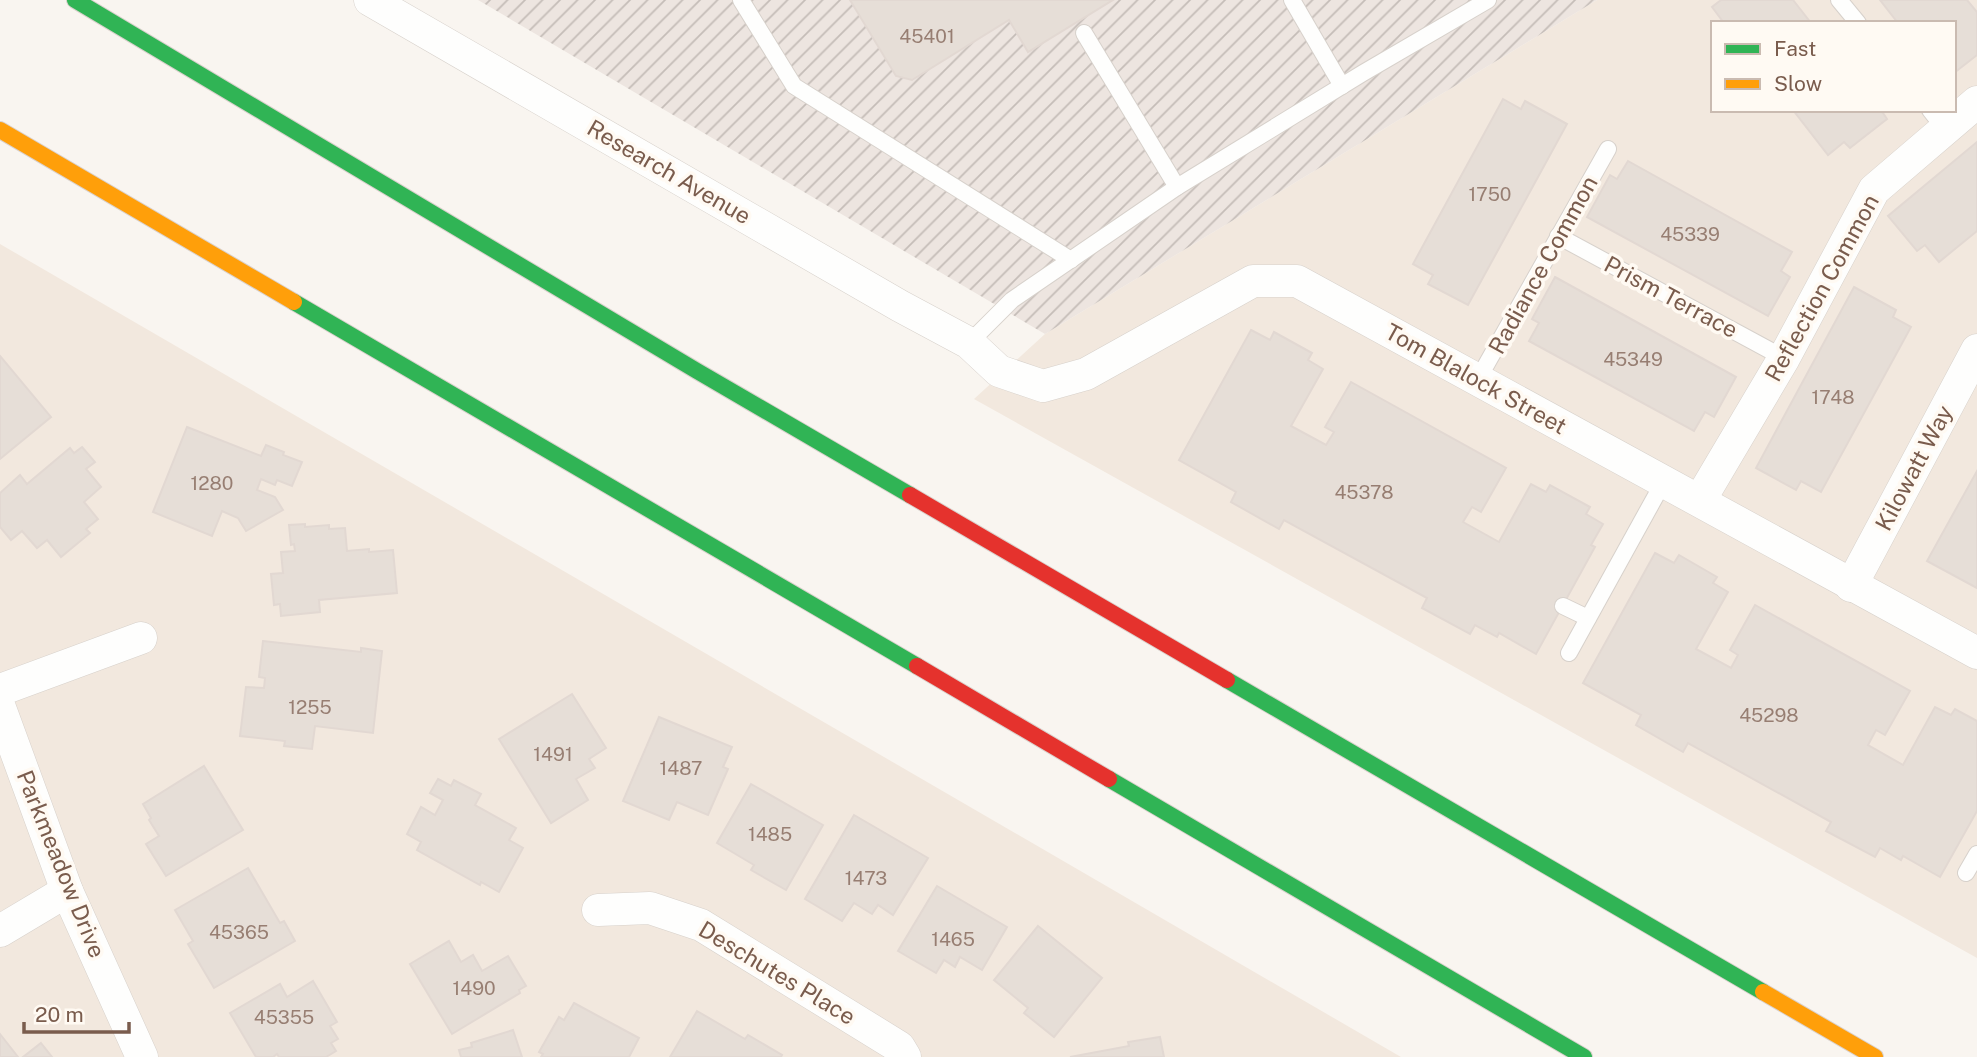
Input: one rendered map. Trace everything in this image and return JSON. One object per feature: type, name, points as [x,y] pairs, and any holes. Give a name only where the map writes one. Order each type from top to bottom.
[{"type":"highway","points":[[75,0],[709,378],[1875,1057]]},
{"type":"highway","points":[[0,130],[1584,1057]]},
{"type":"street","name":"Research Avenue","points":[[370,0],[969,343]]},
{"type":"street","name":"Reflection Common","points":[[1956,111],[1977,102]]},
{"type":"street","name":"Reflection Common","points":[[1700,500],[1784,358],[1874,190],[1937,119],[1953,112]]},
{"type":"street","name":"Tom Blalock Street","points":[[969,343],[999,371],[1043,386],[1086,374],[1254,281],[1297,281],[1700,500],[1850,586],[1977,653]]},
{"type":"street","name":"Kilowatt Way","points":[[1850,586],[1977,350]]},
{"type":"street","points":[[0,691],[142,638]]},
{"type":"street","name":"Parkmeadow Drive","points":[[0,708],[67,891],[142,1057]]},
{"type":"street","points":[[0,931],[67,891]]},
{"type":"street","name":"Deschutes Place","points":[[598,911],[650,908],[701,925],[899,1046],[905,1057]]},
{"type":"lane","points":[[741,0],[794,86],[1071,260]]},
{"type":"lane","points":[[1292,0],[1342,86]]},
{"type":"lane","points":[[969,343],[1012,300],[1177,187],[1488,0]]},
{"type":"lane","points":[[1839,0],[1856,21]]},
{"type":"lane","points":[[1084,33],[1177,187]]},
{"type":"lane","name":"Radiance Common","points":[[1477,381],[1608,149]]},
{"type":"lane","name":"Prism Terrace","points":[[1558,236],[1784,358]]},
{"type":"lane","points":[[1569,653],[1664,481]]},
{"type":"lane","points":[[1563,606],[1588,618]]},
{"type":"lane","points":[[1966,873],[1977,854]]},
{"type":"shaded area","points":[[478,0],[1597,0],[1045,334]]},
{"type":"shaded area","points":[[1597,0],[1977,0],[1977,958],[974,399],[1045,334]]},
{"type":"shaded area","points":[[0,244],[1401,1057],[0,1057]]},
{"type":"building","points":[[850,0],[1113,0],[1028,52],[1009,20],[912,80],[896,76]]},
{"type":"building","points":[[1721,0],[1793,0],[1809,21],[1722,21],[1712,7]]},
{"type":"building","points":[[1880,0],[1967,0],[1977,12],[1977,55],[1956,71],[1956,21],[1896,21]]},
{"type":"building","points":[[1503,99],[1521,109],[1525,101],[1567,124],[1468,305],[1428,284],[1433,275],[1413,264]]},
{"type":"building","points":[[1795,112],[1882,112],[1887,119],[1850,148],[1844,142],[1828,155]]},
{"type":"building","points":[[1977,142],[1977,231],[1939,262],[1925,245],[1917,251],[1888,216]]},
{"type":"building","points":[[1628,161],[1792,252],[1781,271],[1790,277],[1768,316],[1587,217],[1610,175],[1617,179]]},
{"type":"building","points":[[1555,277],[1736,377],[1714,417],[1705,412],[1694,431],[1529,341],[1539,323],[1532,319]]},
{"type":"building","points":[[1854,287],[1896,310],[1893,317],[1911,327],[1821,492],[1801,481],[1796,490],[1756,468]]},
{"type":"building","points":[[1251,330],[1270,340],[1274,332],[1312,353],[1308,360],[1323,369],[1291,426],[1326,445],[1334,432],[1325,427],[1351,382],[1506,468],[1481,512],[1472,507],[1463,522],[1499,542],[1531,484],[1546,492],[1550,485],[1590,507],[1586,514],[1603,524],[1591,545],[1595,547],[1536,654],[1499,633],[1497,637],[1475,625],[1470,634],[1422,608],[1427,598],[1284,520],[1279,529],[1231,502],[1236,492],[1179,460]]},
{"type":"building","points":[[0,356],[51,417],[0,459]]},
{"type":"building","points":[[187,427],[261,456],[266,445],[302,462],[292,486],[277,480],[275,485],[261,479],[257,490],[275,497],[283,510],[246,531],[238,518],[222,511],[212,536],[153,512]]},
{"type":"building","points":[[82,447],[95,462],[86,469],[101,487],[84,502],[98,519],[86,529],[90,533],[61,557],[47,540],[37,548],[22,531],[11,540],[0,527],[0,493],[20,475],[27,484],[70,448],[74,453]]},
{"type":"building","points":[[1977,471],[1977,588],[1927,561]]},
{"type":"building","points":[[305,524],[305,527],[329,525],[329,529],[345,528],[347,551],[393,550],[397,593],[319,600],[320,612],[281,616],[280,604],[274,605],[271,574],[283,573],[281,552],[295,551],[294,544],[291,545],[289,525]]},
{"type":"building","points":[[1655,553],[1674,563],[1679,555],[1717,577],[1713,583],[1728,592],[1696,649],[1731,668],[1738,655],[1730,650],[1755,605],[1910,691],[1885,735],[1876,730],[1868,745],[1903,765],[1935,707],[1951,715],[1955,709],[1977,721],[1977,811],[1940,877],[1903,856],[1901,860],[1880,848],[1875,857],[1826,831],[1831,822],[1688,743],[1683,752],[1636,725],[1641,715],[1583,683]]},
{"type":"building","points":[[263,641],[361,652],[361,648],[382,651],[373,733],[315,726],[312,749],[284,746],[285,741],[240,736],[246,687],[264,688],[265,678],[259,677]]},
{"type":"building","points":[[572,694],[606,748],[589,759],[595,768],[576,779],[588,800],[551,823],[499,739]]},
{"type":"building","points":[[659,717],[732,747],[723,767],[728,769],[708,815],[677,802],[669,820],[623,801]]},
{"type":"building","points":[[204,766],[243,830],[166,876],[146,844],[159,836],[143,804]]},
{"type":"building","points":[[438,779],[451,786],[454,780],[481,794],[475,805],[516,828],[509,840],[523,848],[499,892],[481,882],[480,885],[417,850],[421,842],[407,834],[421,807],[435,815],[443,800],[430,793]]},
{"type":"building","points":[[751,784],[823,825],[786,890],[751,870],[754,865],[717,843]]},
{"type":"building","points":[[854,815],[928,858],[893,915],[878,905],[872,914],[854,903],[842,921],[805,899]]},
{"type":"building","points":[[248,868],[280,923],[284,921],[295,941],[214,988],[188,944],[193,941],[175,910]]},
{"type":"building","points":[[937,886],[1007,927],[982,970],[960,957],[955,967],[944,960],[936,973],[898,951]]},
{"type":"building","points":[[1038,926],[1102,978],[1054,1037],[1024,1013],[1028,1008],[994,980]]},
{"type":"building","points":[[449,941],[461,962],[473,955],[482,971],[508,956],[526,986],[519,990],[520,993],[452,1034],[410,964]]},
{"type":"building","points":[[313,981],[337,1022],[330,1026],[338,1039],[331,1043],[336,1051],[326,1057],[279,1057],[277,1054],[273,1057],[256,1057],[230,1013],[280,984],[287,997]]},
{"type":"building","points":[[574,1003],[639,1038],[629,1057],[541,1057],[543,1054],[539,1052],[559,1017],[564,1020]]},
{"type":"building","points":[[697,1011],[745,1039],[748,1035],[782,1055],[781,1057],[670,1057]]},
{"type":"building","points":[[513,1030],[522,1057],[461,1057],[459,1050],[472,1047],[471,1043]]},
{"type":"building","points":[[0,1034],[18,1057],[0,1057]]},
{"type":"building","points":[[1160,1037],[1164,1057],[1070,1057],[1129,1046],[1128,1042]]},
{"type":"building","points":[[41,1043],[52,1057],[23,1057]]},
{"type":"traffic: fast","points":[[75,0],[910,495]]},
{"type":"traffic: fast","points":[[294,302],[917,666]]},
{"type":"traffic: fast","points":[[1227,680],[1763,992]]},
{"type":"traffic: fast","points":[[1109,779],[1584,1057]]},
{"type":"traffic: slow","points":[[0,130],[294,302]]},
{"type":"traffic: slow","points":[[1763,992],[1875,1057]]},
{"type":"traffic: jam","points":[[910,495],[1227,680]]},
{"type":"traffic: jam","points":[[917,666],[1109,779]]}]
